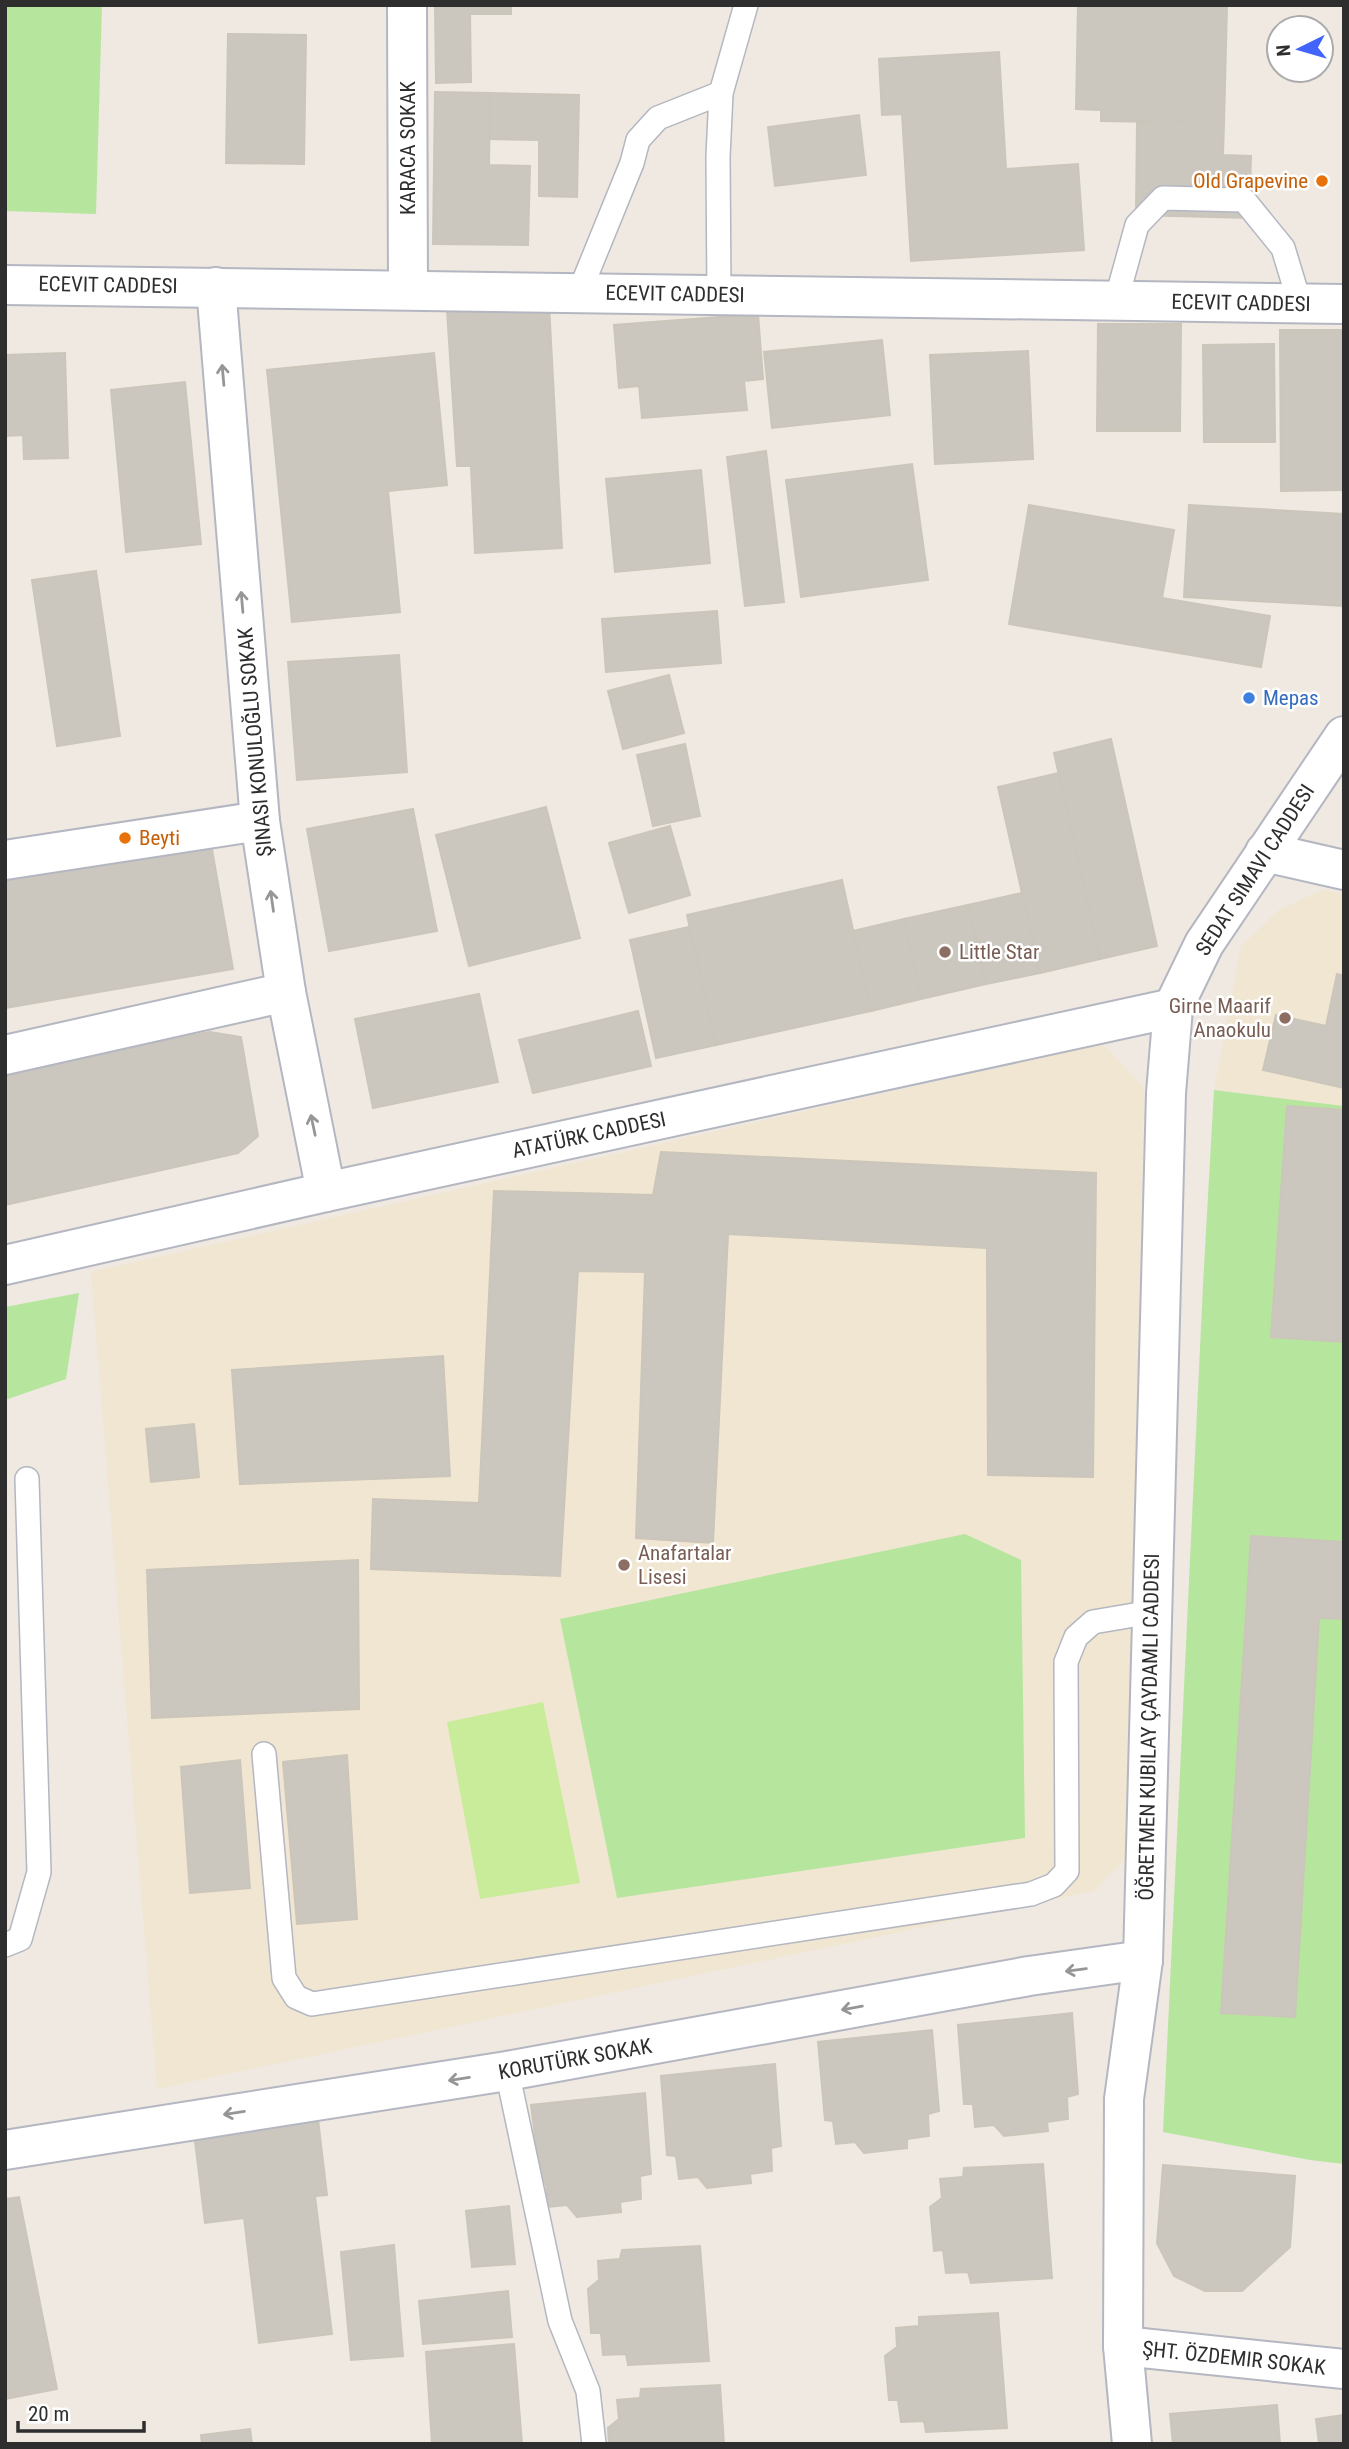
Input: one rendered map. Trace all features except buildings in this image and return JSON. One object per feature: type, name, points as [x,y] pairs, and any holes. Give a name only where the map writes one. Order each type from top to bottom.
[{"type":"street","name":"KARACA SOKAK","points":[[407,5],[408,290]]},
{"type":"street","name":"ECEVIT CADDESI","points":[[5,285],[1344,304]]},
{"type":"street","name":"ŞINASI KONULOĞLU SOKAK","points":[[216,286],[260,821],[286,992],[326,1192]]},
{"type":"street","name":"SEDAT SIMAVI CADDESI","points":[[1173,1008],[1204,944],[1344,736]]},
{"type":"street","points":[[5,860],[260,821]]},
{"type":"street","points":[[1265,852],[1344,870]]},
{"type":"street","points":[[5,1055],[286,992]]},
{"type":"street","points":[[1132,2444],[1124,2346],[1124,2099],[1143,1960],[1166,1093],[1173,1008]]},
{"type":"street","name":"ATATÜRK CADDESI","points":[[5,1265],[326,1192],[1173,1008]]},
{"type":"street","name":"KORUTÜRK SOKAK","points":[[5,2150],[507,2071],[1029,1976],[1143,1960]]},
{"type":"street","name":"ŞHT. ÖZDEMIR SOKAK","points":[[1124,2346],[1344,2369]]},
{"type":"lane","points":[[719,295],[718,157],[721,93],[746,5]]},
{"type":"lane","points":[[579,293],[632,163],[638,140],[658,118],[721,93]]},
{"type":"lane","points":[[1116,301],[1137,225],[1163,198],[1177,198],[1244,200],[1283,248],[1300,304]]},
{"type":"lane","points":[[5,1945],[20,1939],[39,1872],[27,1479]]},
{"type":"lane","points":[[264,1754],[284,1978],[296,1997],[312,2004],[1031,1894],[1054,1885],[1067,1871],[1066,1662],[1076,1637],[1093,1622],[1152,1612]]},
{"type":"lane","points":[[507,2071],[560,2321],[588,2390],[594,2444]]},
{"type":"shaded area","name":"Girne Maarif Anaokulu","points":[[1323,890],[1344,894],[1344,1106],[1214,1090],[1241,946],[1280,909]]},
{"type":"shaded area","name":"Anafartalar Lisesi","points":[[1103,1044],[1144,1088],[1127,1858],[1094,1891],[157,2089],[91,1272]]},
{"type":"green space","points":[[5,5],[102,5],[96,214],[5,211]]},
{"type":"green space","points":[[1214,1090],[1344,1106],[1344,2164],[1163,2132]]},
{"type":"green space","points":[[79,1293],[66,1379],[5,1400],[5,1307]]},
{"type":"green space","points":[[965,1534],[1021,1560],[1025,1838],[617,1898],[560,1619]]},
{"type":"green space","points":[[543,1702],[580,1883],[480,1899],[447,1722]]},
{"type":"place","name":"Old Grapevine","points":[[1322,181]]},
{"type":"place","name":"Mepas","points":[[1249,698]]},
{"type":"place","name":"Beyti","points":[[125,838]]},
{"type":"place","name":"Little Star","points":[[945,952]]},
{"type":"place","name":"Girne Maarif Anaokulu","points":[[1285,1018]]},
{"type":"place","name":"Anafartalar Lisesi","points":[[624,1565]]}]
